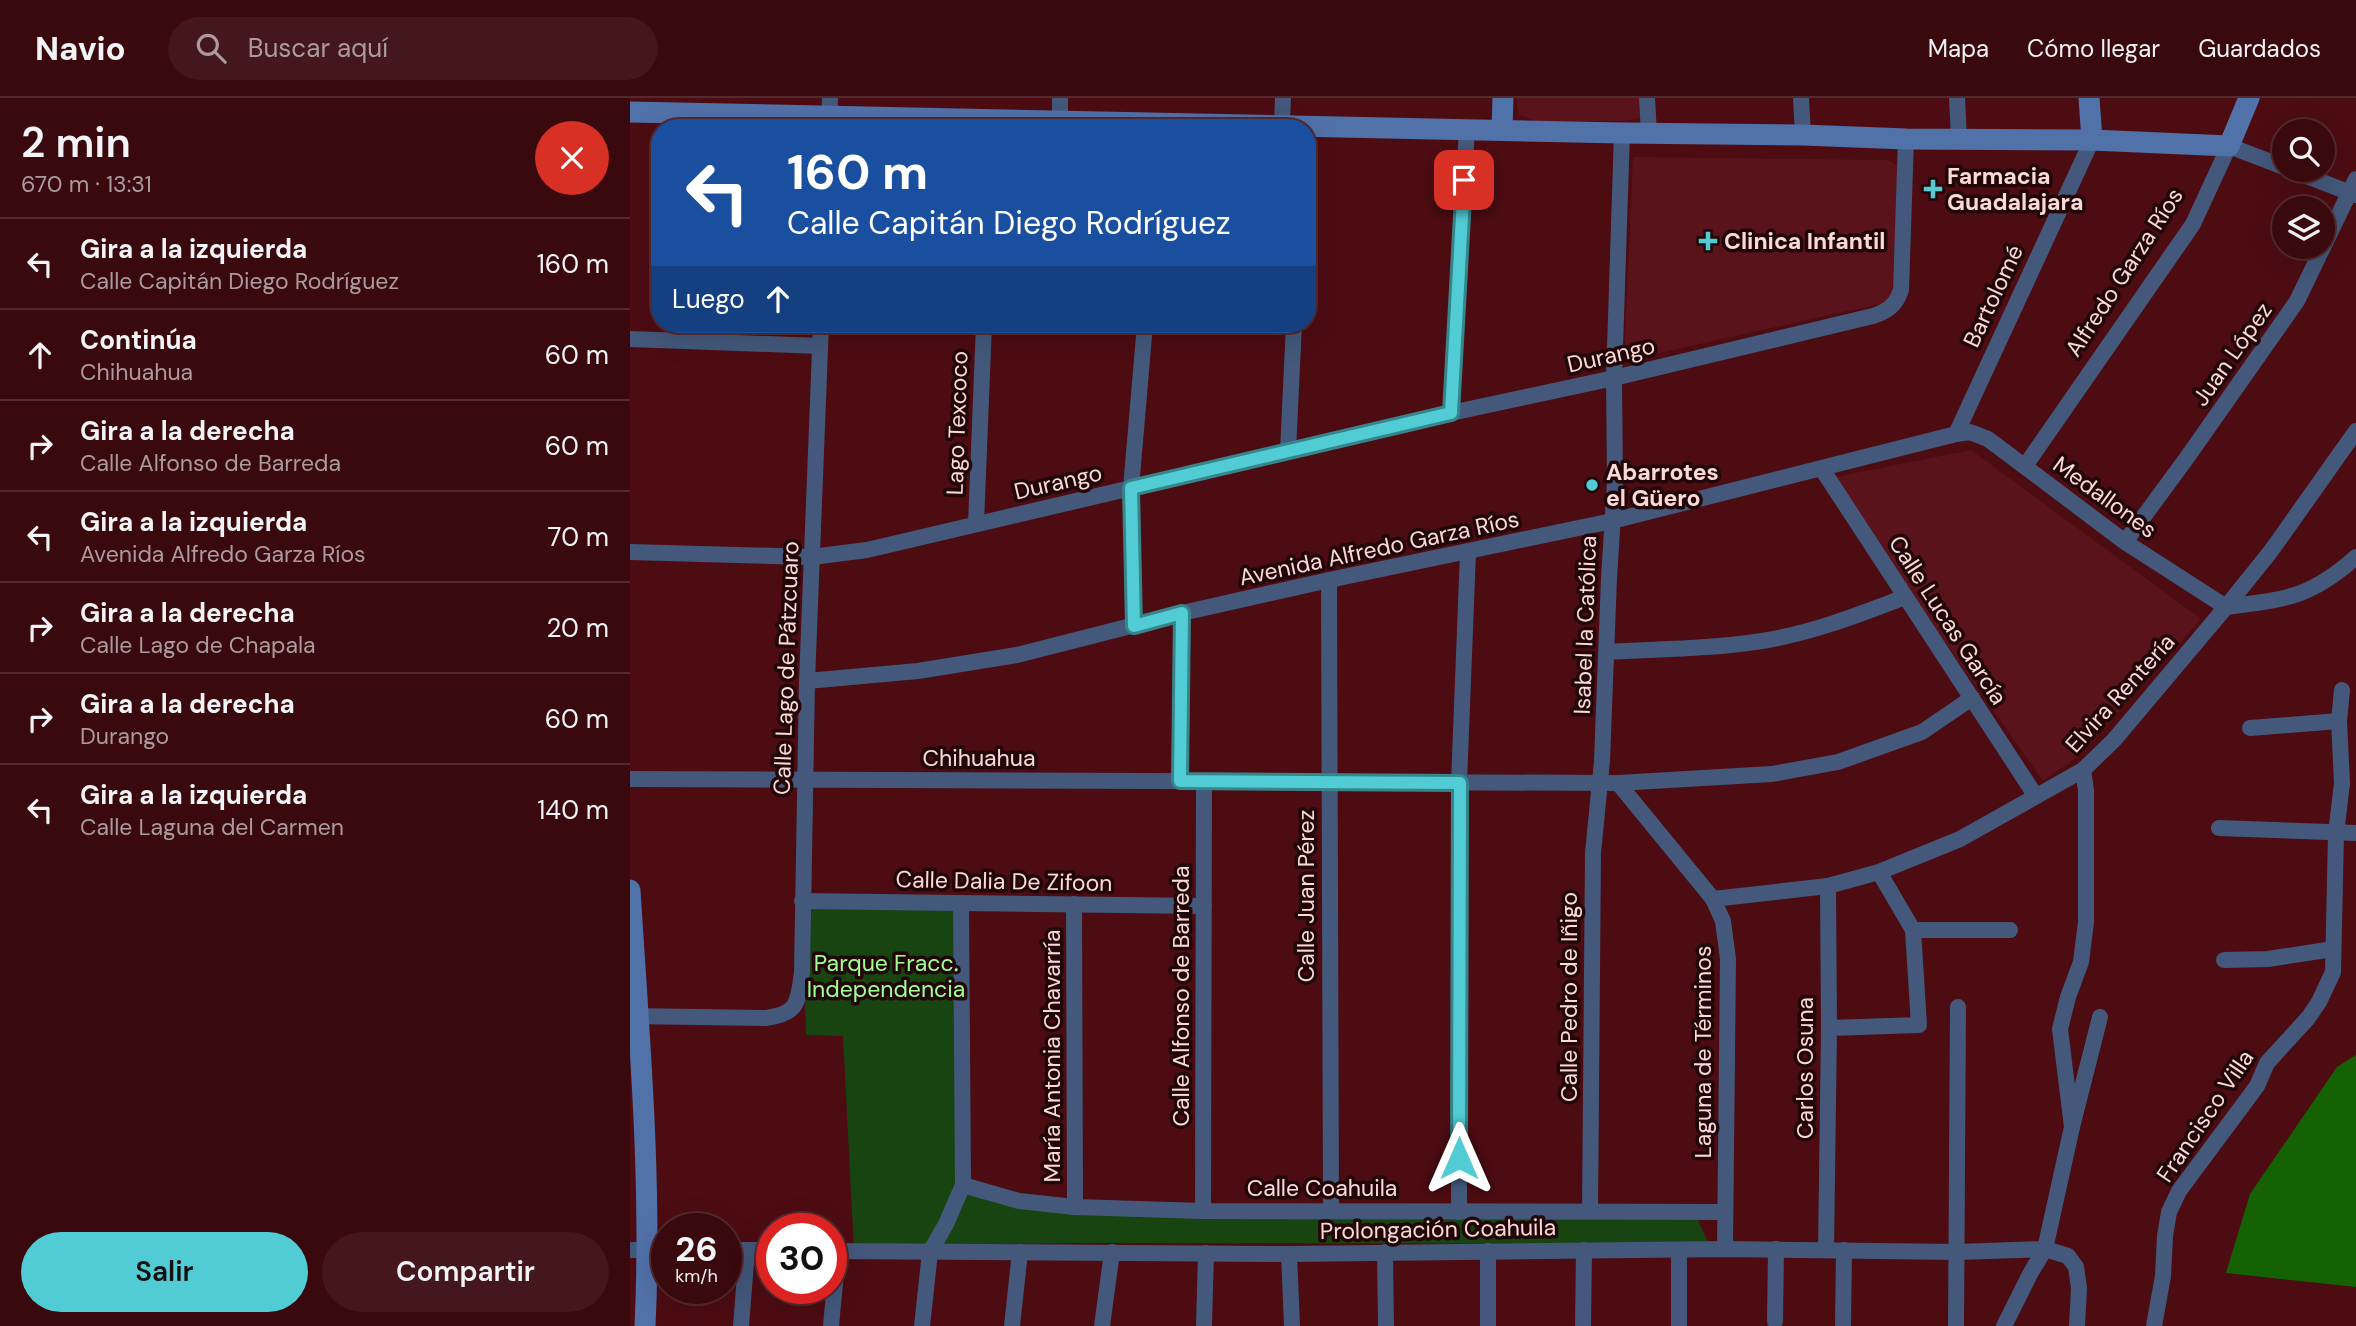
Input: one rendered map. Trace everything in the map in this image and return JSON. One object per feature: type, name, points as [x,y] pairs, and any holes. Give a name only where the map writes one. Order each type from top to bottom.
[{"type":"street","points":[[1060,98],[1060,119]]},
{"type":"street","points":[[1283,98],[1293,119]]},
{"type":"street","points":[[1502,130],[1503,98]]},
{"type":"street","points":[[1647,98],[1649,133]]},
{"type":"street","points":[[1801,98],[1803,135]]},
{"type":"street","points":[[1957,98],[1959,139]]},
{"type":"street","points":[[2089,98],[2092,140]]},
{"type":"street","name":"Alfredo Garza Ríos","points":[[2025,466],[2193,224],[2249,98]]},
{"type":"street","points":[[630,112],[829,114],[910,119]]},
{"type":"street","points":[[1316,126],[1906,139],[2092,140],[2229,146],[2272,162]]},
{"type":"street","points":[[1451,413],[1466,128]]},
{"type":"street","name":"Isabel la Católica","points":[[1600,783],[1615,482],[1614,378],[1622,133]]},
{"type":"street","name":"Durango","points":[[630,552],[812,557],[880,548],[1873,316],[1897,302],[1901,290],[1906,139]]},
{"type":"street","name":"Bartolomé","points":[[1956,434],[2092,140]]},
{"type":"street","points":[[2331,182],[2354,189]]},
{"type":"street","name":"Juan López","points":[[2125,542],[2297,301],[2354,189]]},
{"type":"street","name":"Calle Lago de Pátzcuaro","points":[[634,1016],[766,1018],[784,1015],[792,1011],[797,1003],[802,972],[807,681],[821,333]]},
{"type":"street","name":"Lago Texcoco","points":[[976,524],[984,333]]},
{"type":"street","points":[[1134,626],[1131,488],[1144,333]]},
{"type":"street","points":[[1288,451],[1294,333]]},
{"type":"street","points":[[630,339],[820,346]]},
{"type":"street","name":"Elvira Rentería","points":[[1713,899],[1828,886],[1879,872],[1960,839],[2083,770],[2115,740],[2271,551],[2356,431]]},
{"type":"street","name":"Medallones","points":[[1956,434],[1979,434],[2125,542],[2225,607]]},
{"type":"street","name":"Avenida Alfredo Garza Ríos","points":[[807,681],[918,671],[1065,644],[1182,613],[1612,521],[1956,434]]},
{"type":"street","name":"Calle Lucas García","points":[[1822,469],[2035,795]]},
{"type":"street","points":[[1459,1212],[1460,783],[1468,552]]},
{"type":"street","points":[[2225,607],[2288,598],[2312,590],[2334,577],[2356,557]]},
{"type":"street","name":"Calle Juan Pérez","points":[[1329,580],[1331,1211]]},
{"type":"street","points":[[1607,652],[1760,641],[1818,629],[1905,597]]},
{"type":"street","points":[[1180,781],[1182,613]]},
{"type":"street","name":"Francisco Villa","points":[[2154,1326],[2163,1276],[2169,1212],[2179,1191],[2256,1086],[2267,1063],[2308,1018],[2333,972],[2336,834],[2342,783],[2339,721],[2342,690]]},
{"type":"street","points":[[1600,783],[1762,775],[1838,762],[1922,732],[1972,698]]},
{"type":"street","points":[[2250,727],[2339,721]]},
{"type":"street","points":[[2342,783],[2356,768]]},
{"type":"street","points":[[2072,1127],[2060,1029],[2081,962],[2085,922],[2086,790],[2083,770]]},
{"type":"street","name":"Chihuahua","points":[[630,779],[1600,783]]},
{"type":"street","name":"Calle Alfonso de Barreda","points":[[1203,1211],[1204,782]]},
{"type":"street","name":"Calle Pedro de Iñigo","points":[[1590,1211],[1593,853],[1600,783]]},
{"type":"street","name":"Laguna de Términos","points":[[1618,783],[1713,899],[1723,921],[1728,959],[1725,1249]]},
{"type":"street","points":[[2219,828],[2356,833]]},
{"type":"street","points":[[1829,1028],[1919,1025],[1913,930],[1879,872]]},
{"type":"street","name":"Carlos Osuna","points":[[1826,1250],[1828,886]]},
{"type":"street","points":[[630,890],[638,1134],[648,1250],[645,1326]]},
{"type":"street","name":"Calle Dalia De Zifoon","points":[[802,901],[1204,906]]},
{"type":"street","points":[[922,1326],[930,1252],[963,1185],[961,903]]},
{"type":"street","name":"María Antonia Chavarría","points":[[1074,904],[1075,1207]]},
{"type":"street","points":[[1913,930],[2010,930]]},
{"type":"street","points":[[2224,960],[2268,959],[2333,949]]},
{"type":"street","points":[[1956,1326],[1958,1007]]},
{"type":"street","points":[[2004,1326],[2045,1249],[2100,1017]]},
{"type":"street","name":"Calle Coahuila","points":[[963,1185],[1018,1201],[1075,1207],[1203,1211],[1726,1212]]},
{"type":"street","name":"Prolongación Coahuila","points":[[847,1251],[1289,1254],[1725,1249],[1957,1252],[2045,1249]]},
{"type":"street","points":[[1775,1321],[1776,1249]]},
{"type":"street","points":[[2045,1249],[2068,1256],[2076,1267],[2079,1289],[2077,1326]]},
{"type":"street","points":[[742,1250],[756,1250]]},
{"type":"street","points":[[741,1326],[747,1250]]},
{"type":"street","points":[[1583,1326],[1584,1250]]},
{"type":"street","points":[[1679,1250],[1679,1326]]},
{"type":"street","points":[[1843,1326],[1844,1250]]},
{"type":"street","points":[[1488,1251],[1488,1326]]},
{"type":"street","points":[[1012,1326],[1020,1252]]},
{"type":"street","points":[[1102,1326],[1112,1252]]},
{"type":"street","points":[[1385,1252],[1386,1326]]},
{"type":"street","points":[[1204,1326],[1206,1253]]},
{"type":"street","points":[[1289,1254],[1292,1326]]},
{"type":"street","points":[[831,1326],[832,1304]]},
{"type":"shaded area","points":[[1516,98],[1642,98],[1642,112],[1639,118],[1625,121],[1536,121],[1519,115]]},
{"type":"shaded area","name":"Clinica Infantil","points":[[1633,157],[1888,160],[1899,167],[1892,294],[1883,303],[1624,361]]},
{"type":"shaded area","points":[[1971,450],[2201,619],[2079,756],[2043,781],[1830,478]]},
{"type":"green space","name":"Parque Fracc. Independencia","points":[[802,901],[961,903],[963,1185],[1019,1201],[1697,1217],[1707,1241],[1660,1244],[1071,1243],[854,1251],[843,1036],[806,1035]]},
{"type":"green space","points":[[2356,1055],[2356,1287],[2226,1273],[2250,1194],[2337,1067]]},
{"type":"place","name":"Farmacia Guadalajara","points":[[1933,189]]},
{"type":"place","name":"Clinica Infantil","points":[[1708,241]]},
{"type":"place","name":"Abarrotes el Güero","points":[[1592,485]]},
{"type":"route","points":[[1459,1158],[1460,783],[1180,781],[1182,613],[1134,626],[1131,488],[1451,413],[1464,180]]}]
